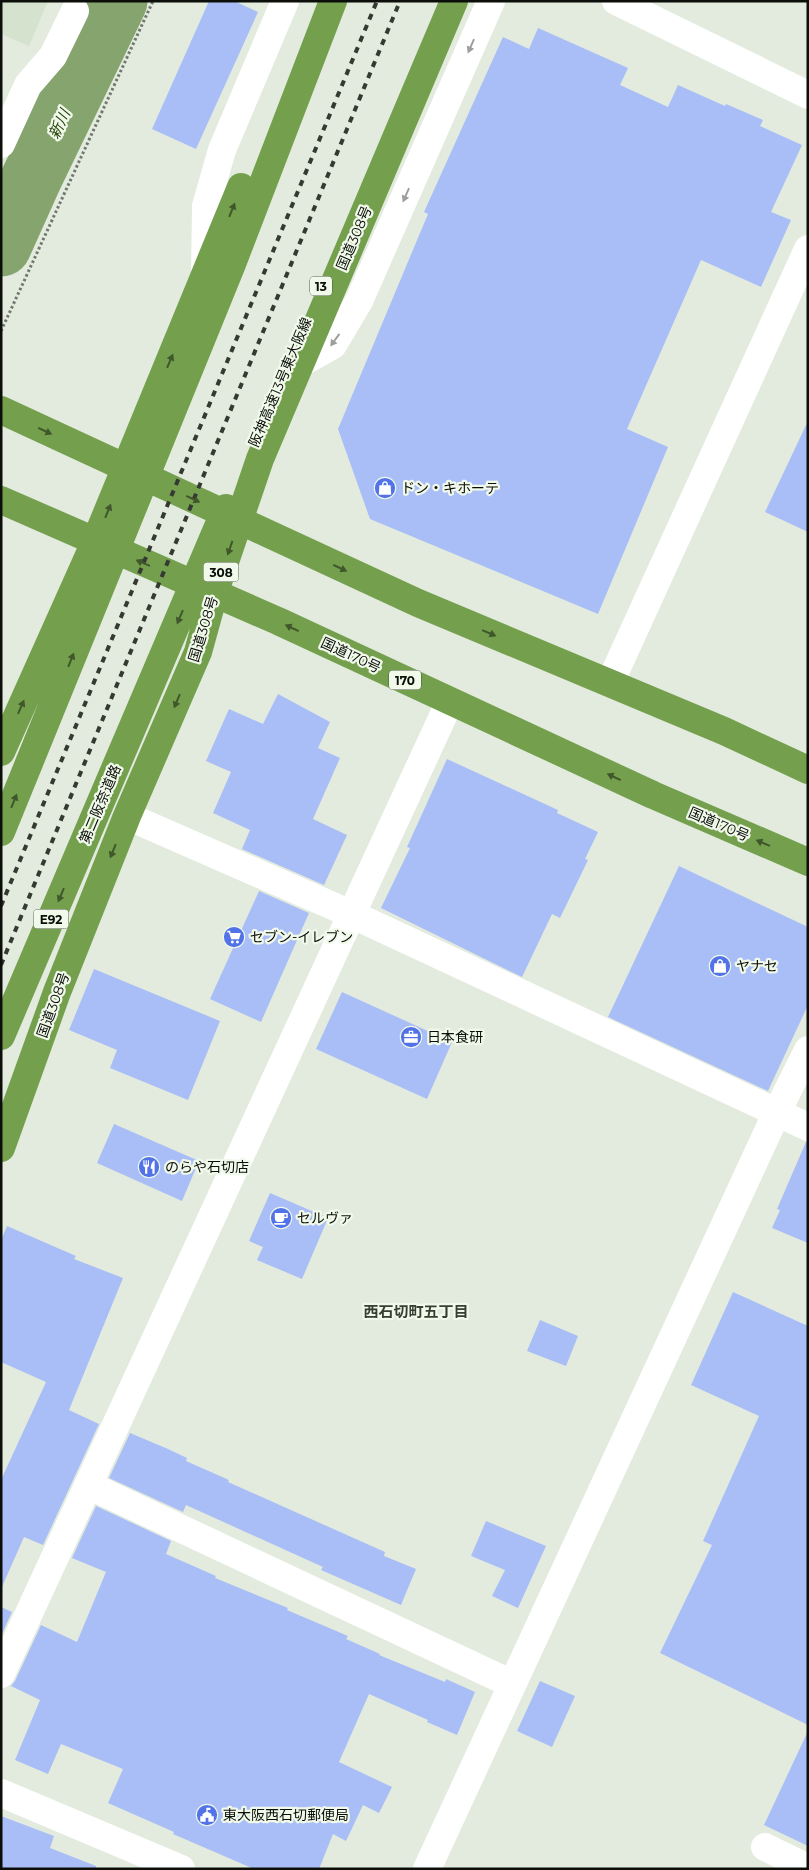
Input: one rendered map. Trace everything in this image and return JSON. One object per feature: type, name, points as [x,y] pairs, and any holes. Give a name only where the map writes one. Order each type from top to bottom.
[{"type":"highway","points":[[1,832],[108,541],[126,468],[316,1]]},
{"type":"highway","points":[[1,752],[108,541],[232,264],[333,1]]},
{"type":"highway","points":[[126,468],[179,425],[351,1]]},
{"type":"highway","name":"阪神高速13号東大阪線","points":[[199,572],[313,304],[448,1]]},
{"type":"highway","name":"国道308号","points":[[1,1148],[57,992],[127,816],[198,652],[214,594],[260,459],[454,1]]},
{"type":"highway","points":[[1,410],[418,603],[724,731],[808,770]]},
{"type":"highway","name":"国道170号","points":[[1,500],[108,541],[214,594],[278,621],[653,795],[808,862]]},
{"type":"highway","name":"第二阪奈道路","points":[[1,1036],[199,572]]},
{"type":"highway","points":[[1,1123],[57,992]]},
{"type":"street","points":[[204,279],[206,206],[222,150],[285,1]]},
{"type":"street","points":[[300,364],[333,345],[359,300],[491,1]]},
{"type":"street","points":[[616,1],[808,94]]},
{"type":"street","points":[[1,144],[28,86],[53,56],[75,11]]},
{"type":"street","points":[[610,683],[808,249]]},
{"type":"street","points":[[1,1674],[450,701]]},
{"type":"street","points":[[127,816],[351,914],[808,1127]]},
{"type":"street","points":[[427,1869],[777,1112],[808,1050]]},
{"type":"street","points":[[88,1485],[512,1684]]},
{"type":"street","points":[[1,1793],[174,1867]]},
{"type":"street","points":[[765,1847],[808,1868]]},
{"type":"path","points":[[1,330],[153,1]]},
{"type":"shaded area","points":[[1,1],[48,1],[29,46],[1,34]]},
{"type":"building","points":[[209,1],[234,1],[258,12],[196,149],[152,129]]},
{"type":"building","points":[[538,28],[628,68],[620,85],[668,107],[678,85],[725,106],[726,104],[763,120],[760,126],[802,145],[771,212],[791,220],[761,287],[701,260],[627,429],[668,447],[598,614],[370,519],[338,429],[428,214],[424,212],[503,37],[529,49]]},
{"type":"building","points":[[808,421],[808,532],[765,512]]},
{"type":"building","points":[[278,694],[330,722],[318,748],[340,758],[313,819],[347,835],[324,885],[242,849],[250,830],[213,813],[231,772],[206,761],[229,709],[263,724]]},
{"type":"building","points":[[447,759],[558,810],[557,813],[598,832],[585,859],[588,860],[560,918],[552,914],[522,977],[381,908],[410,848],[407,847]]},
{"type":"building","name":"ヤナセ","points":[[679,866],[808,927],[808,1005],[768,1091],[608,1017]]},
{"type":"building","points":[[259,891],[309,913],[261,1022],[210,999]]},
{"type":"building","points":[[94,969],[220,1021],[188,1100],[110,1068],[117,1050],[69,1030]]},
{"type":"building","points":[[342,992],[452,1042],[427,1099],[316,1049]]},
{"type":"building","points":[[114,1124],[199,1161],[182,1201],[97,1163]]},
{"type":"building","points":[[806,1142],[808,1142],[808,1243],[772,1228],[780,1210],[777,1209]]},
{"type":"building","points":[[270,1193],[328,1218],[302,1279],[257,1260],[263,1247],[249,1241]]},
{"type":"building","points":[[7,1226],[76,1256],[74,1259],[123,1278],[69,1410],[99,1424],[43,1545],[24,1537],[1,1589],[1,1480],[46,1382],[1,1362],[1,1240]]},
{"type":"building","points":[[733,1292],[808,1326],[808,1725],[660,1653],[712,1545],[703,1541],[759,1416],[691,1385]]},
{"type":"building","points":[[540,1320],[578,1336],[566,1366],[527,1351]]},
{"type":"building","points":[[130,1433],[187,1458],[186,1461],[229,1480],[228,1482],[385,1552],[384,1556],[416,1569],[401,1605],[321,1570],[323,1567],[186,1505],[183,1512],[109,1478]]},
{"type":"building","points":[[96,1506],[171,1541],[166,1554],[216,1576],[215,1578],[288,1608],[287,1610],[348,1636],[346,1639],[379,1655],[445,1682],[446,1679],[475,1692],[457,1735],[369,1694],[339,1762],[392,1787],[379,1813],[363,1805],[346,1841],[333,1834],[319,1869],[254,1869],[108,1803],[123,1769],[61,1744],[48,1774],[15,1760],[40,1700],[11,1686],[41,1625],[77,1642],[106,1572],[72,1558]]},
{"type":"building","points":[[486,1521],[546,1546],[518,1608],[492,1596],[505,1570],[471,1556]]},
{"type":"building","points":[[1,1607],[12,1612],[1,1636]]},
{"type":"building","points":[[540,1681],[575,1696],[552,1747],[517,1731]]},
{"type":"building","points":[[808,1731],[808,1846],[764,1825]]},
{"type":"building","points":[[1,1816],[54,1836],[50,1848],[96,1866],[96,1869],[1,1869]]},
{"type":"waterway","name":"新川","points":[[1,246],[32,177],[117,1]]},
{"type":"railway","points":[[1,906],[377,1]]},
{"type":"railway","points":[[1,965],[400,1]]},
{"type":"place","name":"ドン・キホーテ","points":[[385,488]]},
{"type":"place","name":"セブン-イレブン","points":[[234,937]]},
{"type":"place","name":"ヤナセ","points":[[720,966]]},
{"type":"place","name":"日本食研","points":[[411,1037]]},
{"type":"place","name":"のらや石切店","points":[[149,1167]]},
{"type":"place","name":"セルヴァ","points":[[281,1218]]},
{"type":"place","name":"東大阪西石切郵便局","points":[[207,1815]]},
{"type":"district","name":"西石切町五丁目","points":[[416,1311]]}]
